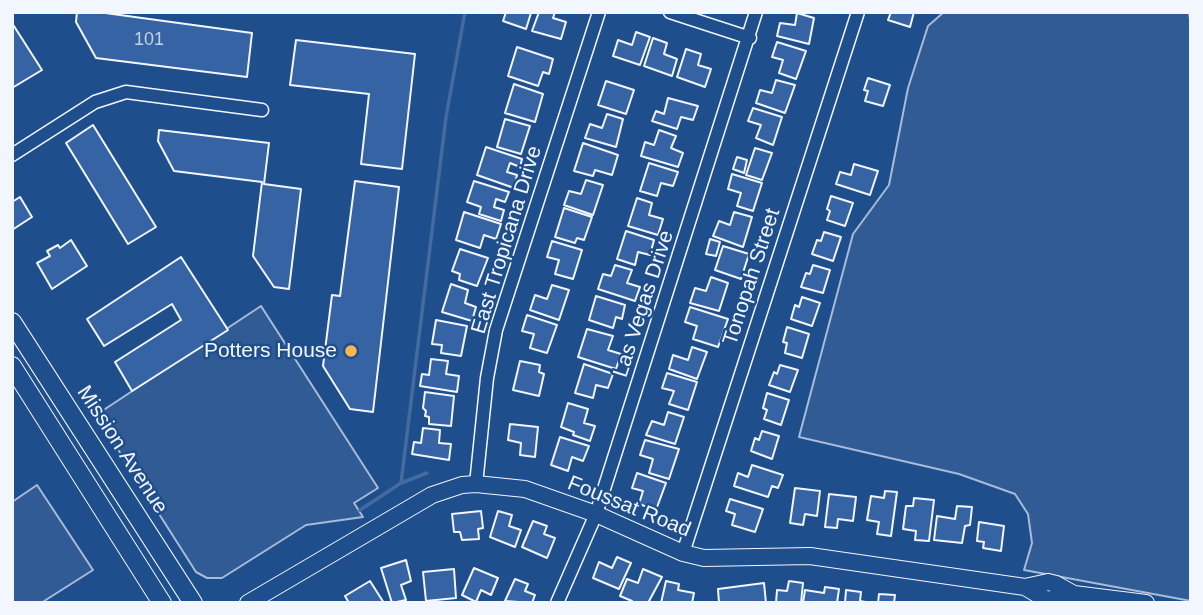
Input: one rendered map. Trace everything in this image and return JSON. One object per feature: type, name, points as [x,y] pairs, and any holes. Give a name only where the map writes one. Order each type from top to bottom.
[{"type":"main road","name":"Mission Avenue","points":[[12,322],[192,603]]},
{"type":"main road","points":[[12,366],[162,603]]},
{"type":"main road","name":"Foussat Road","points":[[248,603],[432,495],[462,485],[477,484],[525,489],[596,514],[683,553],[704,558],[810,556],[1025,587],[1048,582],[1074,594],[1146,603]]},
{"type":"main road","name":"Foussat Road","points":[[1025,587],[1047,601],[1074,594]]},
{"type":"street","name":"East Tropicana Drive","points":[[477,484],[487,379],[496,330],[599,12]]},
{"type":"street","points":[[670,12],[750,38]]},
{"type":"street","name":"Las Vegas Drive","points":[[557,603],[596,514],[750,38],[756,12]]},
{"type":"street","name":"Tonopah Street","points":[[683,553],[858,12]]},
{"type":"street","points":[[12,155],[95,102],[126,92],[262,110]]},
{"type":"shaded area","points":[[944,12],[1189,12],[1191,601],[1024,570],[1032,543],[1028,514],[1015,494],[959,474],[799,437],[853,234],[889,185],[908,88],[928,26]]},
{"type":"shaded area","points":[[261,306],[378,488],[354,503],[363,517],[306,525],[222,578],[207,578],[196,572],[96,415]]},
{"type":"shaded area","points":[[37,485],[93,570],[41,603],[12,603],[12,502]]},
{"type":"building","points":[[77,12],[98,12],[252,33],[247,77],[96,58],[76,22]]},
{"type":"building","points":[[506,12],[531,13],[526,29],[503,21]]},
{"type":"building","points":[[539,12],[555,12],[553,18],[566,22],[561,39],[532,31]]},
{"type":"building","points":[[891,12],[914,12],[910,27],[888,20]]},
{"type":"building","points":[[797,13],[814,18],[809,44],[777,36],[780,23],[795,25]]},
{"type":"building","points":[[12,23],[42,70],[12,88]]},
{"type":"building","points":[[636,32],[650,37],[640,65],[613,56],[618,40],[632,45]]},
{"type":"building","points":[[653,38],[667,43],[664,54],[677,59],[672,76],[644,66]]},
{"type":"building","points":[[296,40],[415,54],[402,169],[361,164],[369,94],[290,85]]},
{"type":"building","points":[[777,42],[806,51],[796,79],[779,73],[783,60],[772,57]]},
{"type":"building","points":[[517,47],[553,59],[549,74],[543,72],[538,86],[508,76]]},
{"type":"building","points":[[686,49],[701,54],[698,65],[711,69],[705,87],[677,77]]},
{"type":"building","points":[[868,78],[890,85],[883,106],[865,101],[868,91],[864,90]]},
{"type":"building","points":[[776,80],[795,85],[785,113],[756,103],[760,90],[772,93]]},
{"type":"building","points":[[606,81],[634,90],[626,114],[598,105]]},
{"type":"building","points":[[514,84],[543,94],[535,122],[505,113]]},
{"type":"building","points":[[668,98],[698,106],[693,120],[681,117],[677,129],[652,121],[656,111],[664,114]]},
{"type":"building","points":[[753,108],[782,117],[773,145],[756,138],[761,125],[748,121]]},
{"type":"building","points":[[607,114],[623,119],[616,147],[585,138],[590,124],[602,128]]},
{"type":"building","points":[[505,119],[530,126],[521,154],[497,147]]},
{"type":"building","points":[[93,125],[156,227],[128,244],[66,143]]},
{"type":"building","points":[[159,130],[269,143],[264,184],[301,189],[289,289],[274,287],[253,256],[262,182],[174,171],[158,141]]},
{"type":"building","points":[[659,130],[676,136],[671,148],[683,153],[678,167],[641,156],[645,142],[654,145]]},
{"type":"building","points":[[583,143],[618,155],[612,175],[595,170],[593,176],[574,171]]},
{"type":"building","points":[[486,147],[522,159],[520,167],[510,163],[507,172],[517,175],[514,188],[477,175]]},
{"type":"building","points":[[755,148],[772,153],[762,180],[746,175]]},
{"type":"building","points":[[737,157],[747,160],[744,173],[733,169]]},
{"type":"building","points":[[649,163],[678,172],[673,186],[661,183],[657,196],[640,191]]},
{"type":"building","points":[[854,164],[878,171],[870,195],[836,184],[840,172],[851,175]]},
{"type":"building","points":[[732,174],[762,183],[753,211],[737,206],[741,193],[728,189]]},
{"type":"building","points":[[586,180],[603,185],[593,215],[564,205],[569,191],[581,194]]},
{"type":"building","points":[[355,181],[399,187],[373,412],[350,409],[323,366],[332,295],[340,296]]},
{"type":"building","points":[[474,181],[509,192],[505,202],[496,199],[494,207],[504,210],[501,221],[479,214],[481,207],[467,202]]},
{"type":"building","points":[[831,196],[853,203],[845,226],[827,220]]},
{"type":"building","points":[[20,197],[32,217],[12,230],[12,202]]},
{"type":"building","points":[[637,198],[652,203],[649,215],[663,219],[658,235],[628,226]]},
{"type":"building","points":[[564,208],[592,217],[584,240],[577,238],[575,243],[555,237]]},
{"type":"building","points":[[464,212],[501,224],[496,239],[484,235],[480,248],[456,240]]},
{"type":"building","points":[[734,212],[752,217],[743,247],[713,236],[719,221],[730,225]]},
{"type":"building","points":[[626,231],[654,240],[650,255],[638,252],[635,265],[617,259]]},
{"type":"building","points":[[824,232],[841,237],[833,261],[812,254],[817,240],[821,241]]},
{"type":"building","points":[[710,239],[720,242],[716,256],[706,254]]},
{"type":"building","points":[[71,240],[87,266],[52,289],[37,263],[50,256],[47,251],[58,245],[60,248]]},
{"type":"building","points":[[552,241],[582,250],[573,279],[555,274],[559,260],[547,257]]},
{"type":"building","points":[[723,246],[749,254],[741,279],[715,270]]},
{"type":"building","points":[[460,249],[488,258],[477,286],[459,280],[460,274],[452,271]]},
{"type":"building","points":[[181,257],[228,330],[132,391],[115,362],[181,320],[172,304],[104,346],[87,319]]},
{"type":"building","points":[[615,265],[632,270],[627,283],[640,287],[635,301],[598,289],[603,274],[611,276]]},
{"type":"building","points":[[813,265],[830,270],[823,293],[801,287],[806,273],[810,274]]},
{"type":"building","points":[[711,277],[728,283],[719,311],[690,303],[695,288],[706,291]]},
{"type":"building","points":[[451,284],[468,290],[465,303],[476,307],[472,321],[442,312]]},
{"type":"building","points":[[552,285],[569,290],[559,320],[530,310],[535,295],[547,299]]},
{"type":"building","points":[[596,296],[625,305],[622,319],[616,317],[613,328],[589,320]]},
{"type":"building","points":[[802,297],[820,303],[812,326],[791,319],[795,305],[799,307]]},
{"type":"building","points":[[690,307],[728,319],[718,347],[693,339],[697,326],[685,322]]},
{"type":"building","points":[[527,315],[557,325],[547,353],[530,348],[534,334],[522,331]]},
{"type":"building","points":[[436,320],[467,326],[461,356],[441,353],[442,345],[432,344]]},
{"type":"building","points":[[787,327],[809,334],[802,358],[785,353],[787,343],[783,342]]},
{"type":"building","points":[[587,329],[613,336],[608,350],[621,354],[616,369],[578,357]]},
{"type":"building","points":[[692,347],[707,352],[697,379],[669,369],[673,355],[688,360]]},
{"type":"building","points":[[431,359],[448,361],[446,374],[459,376],[457,392],[420,386],[422,374],[429,375]]},
{"type":"building","points":[[520,361],[540,365],[539,372],[544,374],[539,396],[513,390]]},
{"type":"building","points":[[584,364],[613,374],[608,388],[596,385],[593,398],[575,393]]},
{"type":"building","points":[[780,365],[798,370],[790,392],[769,385]]},
{"type":"building","points":[[667,373],[697,382],[688,410],[669,404],[674,391],[662,388]]},
{"type":"building","points":[[425,392],[454,396],[451,426],[429,424],[429,417],[425,416],[426,411],[423,408]]},
{"type":"building","points":[[767,393],[789,400],[781,425],[764,419],[767,410],[763,408]]},
{"type":"building","points":[[568,403],[588,409],[584,423],[595,426],[590,441],[561,427]]},
{"type":"building","points":[[668,412],[684,417],[675,444],[646,435],[652,421],[664,425]]},
{"type":"building","points":[[510,424],[538,427],[535,457],[520,455],[521,443],[508,440]]},
{"type":"building","points":[[423,428],[440,430],[439,443],[451,444],[449,460],[412,454],[414,442],[421,443]]},
{"type":"building","points":[[762,431],[779,436],[772,459],[751,451],[755,438],[759,440]]},
{"type":"building","points":[[560,437],[589,446],[583,461],[572,457],[568,471],[551,465]]},
{"type":"building","points":[[645,440],[679,449],[669,479],[649,473],[653,459],[640,455]]},
{"type":"building","points":[[752,465],[783,475],[778,488],[772,486],[768,497],[734,486],[738,473],[748,477]]},
{"type":"building","points":[[637,473],[666,483],[656,510],[639,504],[643,491],[632,488]]},
{"type":"building","points":[[795,488],[820,491],[817,516],[805,514],[803,525],[790,523]]},
{"type":"building","points":[[885,491],[897,492],[891,536],[877,534],[879,522],[867,520],[871,496],[884,498]]},
{"type":"building","points":[[829,494],[856,497],[853,521],[838,519],[837,528],[825,527]]},
{"type":"building","points":[[914,498],[934,500],[929,541],[915,540],[916,531],[903,529],[906,506],[913,506]]},
{"type":"building","points":[[730,499],[763,509],[755,532],[732,525],[735,514],[726,511]]},
{"type":"building","points":[[957,506],[972,507],[970,525],[965,526],[962,543],[934,540],[937,516],[955,519]]},
{"type":"building","points":[[481,511],[483,528],[478,529],[479,539],[462,540],[460,532],[454,532],[452,514]]},
{"type":"building","points":[[498,511],[512,515],[509,526],[521,530],[515,547],[490,537]]},
{"type":"building","points":[[533,521],[547,526],[544,534],[555,538],[547,558],[522,547]]},
{"type":"building","points":[[979,522],[1004,526],[1001,551],[983,548],[984,542],[977,541]]},
{"type":"building","points":[[617,557],[631,563],[619,589],[593,578],[599,562],[612,568]]},
{"type":"building","points":[[406,560],[411,581],[401,585],[406,600],[392,603],[381,568]]},
{"type":"building","points":[[474,568],[498,578],[491,595],[481,590],[476,602],[462,595]]},
{"type":"building","points":[[454,569],[456,598],[426,601],[423,572]]},
{"type":"building","points":[[643,569],[662,577],[648,603],[631,603],[632,601],[620,596],[627,579],[638,583]]},
{"type":"building","points":[[515,579],[528,584],[525,591],[535,595],[532,603],[505,601]]},
{"type":"building","points":[[370,581],[384,603],[349,603],[345,596]]},
{"type":"building","points":[[666,581],[679,584],[678,590],[694,593],[692,603],[661,603]]},
{"type":"building","points":[[789,581],[803,583],[801,603],[776,603],[777,590],[787,591]]},
{"type":"building","points":[[764,583],[766,603],[719,603],[718,589]]},
{"type":"building","points":[[825,587],[839,589],[837,603],[803,603],[805,590],[824,593]]},
{"type":"building","points":[[846,590],[861,592],[860,601],[871,603],[845,603]]},
{"type":"building","points":[[879,594],[895,595],[894,603],[878,603]]},
{"type":"waterway","points":[[401,483],[446,117],[465,12]]},
{"type":"waterway","points":[[360,510],[401,483],[427,473]]},
{"type":"place","name":"Potters House","points":[[351,351]]}]
